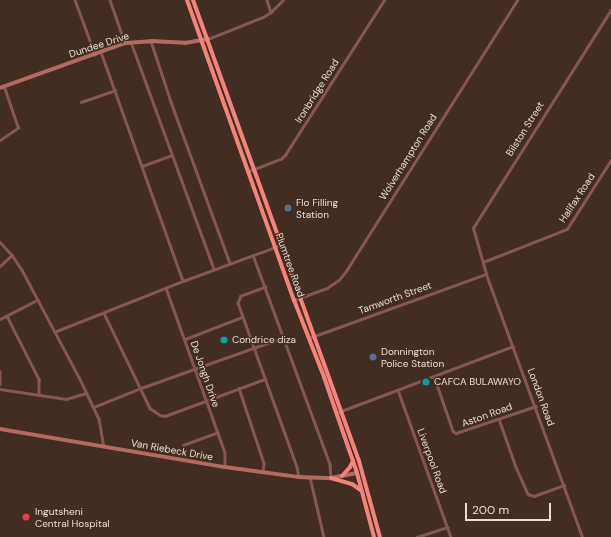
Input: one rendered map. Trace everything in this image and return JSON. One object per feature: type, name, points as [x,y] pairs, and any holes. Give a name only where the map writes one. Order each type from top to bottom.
[{"type":"highway","name":"Plumtree Road","points":[[187,0],[294,300],[324,377],[335,413],[357,473],[374,537]]},
{"type":"highway","name":"Plumtree Road","points":[[193,0],[359,461],[380,537]]},
{"type":"highway","points":[[342,476],[350,467],[352,461]]},
{"type":"highway","points":[[359,461],[357,473],[364,479]]},
{"type":"highway","points":[[332,478],[352,484],[362,492]]},
{"type":"street","points":[[75,0],[95,54]]},
{"type":"street","points":[[110,0],[126,43]]},
{"type":"street","points":[[267,0],[271,12]]},
{"type":"street","points":[[208,39],[271,12],[283,0]]},
{"type":"street","name":"Ironbridge Road","points":[[248,172],[281,159],[285,155],[384,0]]},
{"type":"street","name":"Wolverhampton Road","points":[[294,300],[327,288],[339,280],[346,271],[517,0]]},
{"type":"street","name":"Bilston Street","points":[[483,262],[473,232],[474,225],[611,10]]},
{"type":"street","name":"Dundee Drive","points":[[2,87],[126,43],[151,40],[185,43],[208,39]]},
{"type":"street","points":[[151,40],[171,102],[230,263]]},
{"type":"street","points":[[131,42],[214,269]]},
{"type":"street","points":[[101,52],[183,281]]},
{"type":"street","points":[[0,140],[18,128],[2,87]]},
{"type":"street","points":[[81,102],[114,90]]},
{"type":"street","points":[[142,166],[172,156]]},
{"type":"street","name":"Halifax Road","points":[[483,262],[567,229],[611,160]]},
{"type":"street","points":[[0,242],[12,255],[30,286],[94,407],[102,431],[104,446]]},
{"type":"street","points":[[54,332],[253,254],[281,245]]},
{"type":"street","points":[[253,254],[330,464],[332,478]]},
{"type":"street","points":[[0,266],[12,255]]},
{"type":"street","name":"London Road","points":[[483,262],[486,274],[536,406],[582,537]]},
{"type":"street","name":"Tamworth Street","points":[[308,338],[486,274]]},
{"type":"street","points":[[266,287],[239,297],[238,303],[299,476]]},
{"type":"street","name":"De Jongh Drive","points":[[166,288],[225,453],[225,467]]},
{"type":"street","points":[[0,319],[37,300]]},
{"type":"street","points":[[104,313],[150,408],[160,415],[165,416],[265,379]]},
{"type":"street","points":[[7,316],[39,379],[39,394]]},
{"type":"street","points":[[185,340],[242,317]]},
{"type":"street","points":[[94,407],[141,388],[254,349],[284,337]]},
{"type":"street","points":[[335,413],[513,346]]},
{"type":"street","points":[[0,371],[0,384]]},
{"type":"street","name":"Aston Road","points":[[434,376],[455,432],[460,433],[536,406]]},
{"type":"street","points":[[239,388],[264,463],[263,472]]},
{"type":"street","points":[[0,389],[69,398],[86,393]]},
{"type":"street","name":"Liverpool Road","points":[[398,390],[451,537]]},
{"type":"street","points":[[499,419],[516,467],[528,494],[534,496],[564,485]]},
{"type":"street","name":"Van Riebeck Drive","points":[[0,429],[225,467],[310,478],[332,478],[357,473]]},
{"type":"street","points":[[183,444],[218,432]]},
{"type":"street","points":[[310,478],[324,537]]},
{"type":"street","points":[[417,537],[447,527]]},
{"type":"place","name":"Flo Filling Station","points":[[288,208]]},
{"type":"place","name":"Condrice diza","points":[[224,340]]},
{"type":"place","name":"Donnington Police Station","points":[[373,357]]},
{"type":"place","name":"CAFCA BULAWAYO","points":[[426,382]]},
{"type":"place","name":"Ingutsheni Central Hospital","points":[[26,517]]}]
